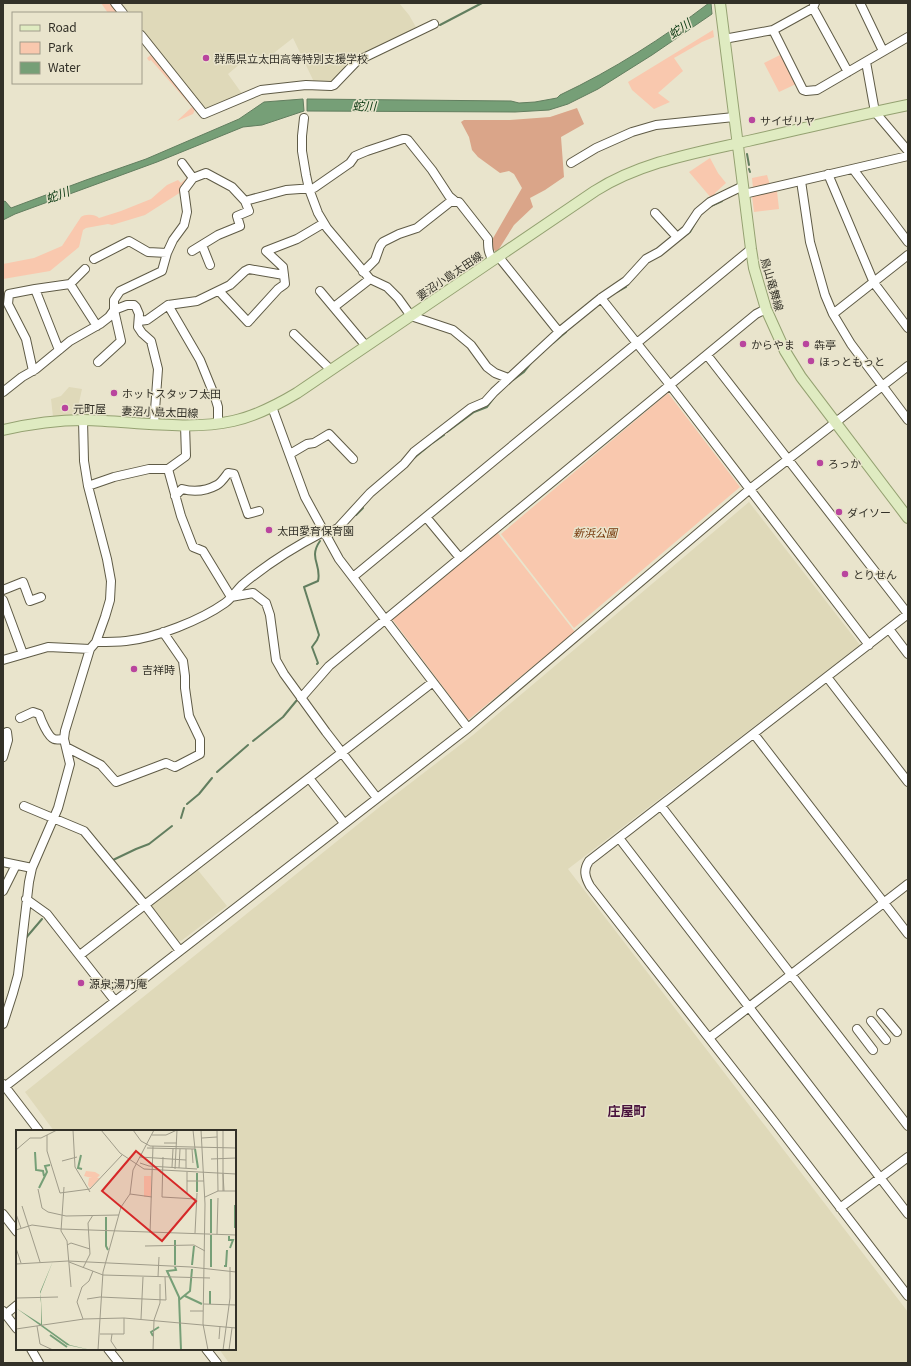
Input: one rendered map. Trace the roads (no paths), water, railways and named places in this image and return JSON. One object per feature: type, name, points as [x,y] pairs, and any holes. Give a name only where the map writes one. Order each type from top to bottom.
[{"type":"main road","name":"鳥山竜舞線","points":[[720,3],[751,249],[754,268],[766,309],[785,351],[801,377],[908,518]]},
{"type":"main road","name":"妻沼小島太田線","points":[[3,430],[44,423],[83,420],[185,425],[218,424],[250,416],[272,407],[331,370],[595,191],[617,179],[657,163],[738,143],[908,105]]},
{"type":"street","points":[[116,3],[122,12]]},
{"type":"street","points":[[860,3],[883,52]]},
{"type":"street","points":[[724,39],[773,30],[814,5],[848,72]]},
{"type":"street","points":[[142,36],[204,114],[261,90],[306,85],[334,85],[357,61],[434,24]]},
{"type":"street","points":[[773,30],[803,90],[806,91],[817,90],[908,37]]},
{"type":"street","points":[[866,62],[875,112],[908,151]]},
{"type":"street","points":[[571,163],[596,148],[632,132],[656,125],[734,117]]},
{"type":"street","points":[[304,118],[302,151],[309,189],[318,213],[324,223],[363,272],[370,279],[387,287],[398,298],[411,316],[453,330],[472,345],[487,367],[495,373],[508,378]]},
{"type":"street","points":[[245,201],[286,190],[314,188],[350,163],[355,156],[398,140],[406,139],[432,170],[449,196],[455,201],[459,202],[488,239],[489,256],[495,258],[560,332]]},
{"type":"street","points":[[96,642],[139,639],[189,623],[225,603],[240,586],[271,562],[298,545],[338,528],[370,493],[404,464],[414,452],[471,408],[485,402],[508,378],[560,332],[601,298],[626,281],[646,259],[659,252],[689,227],[698,212],[710,202],[744,190],[801,181],[908,156]]},
{"type":"street","points":[[182,163],[193,178]]},
{"type":"street","points":[[852,169],[908,242]]},
{"type":"street","points":[[98,362],[121,341],[114,310],[114,300],[120,291],[162,271],[167,253],[173,240],[184,225],[187,212],[184,190],[193,178],[206,173],[232,187],[245,201],[249,211],[236,216],[240,226],[218,235],[192,251]]},
{"type":"street","points":[[828,174],[874,282],[908,328]]},
{"type":"street","points":[[801,181],[810,242],[825,295],[833,314],[851,344],[908,420]]},
{"type":"street","points":[[363,272],[375,260],[383,242],[399,234],[417,228],[450,202],[455,201]]},
{"type":"street","points":[[654,213],[677,237]]},
{"type":"street","points":[[219,290],[248,322],[278,289],[286,284],[283,268],[266,251],[297,239],[324,223]]},
{"type":"street","points":[[94,259],[129,241],[148,252],[167,253]]},
{"type":"street","points":[[202,245],[210,266]]},
{"type":"street","points":[[353,577],[751,249]]},
{"type":"street","points":[[833,314],[908,255]]},
{"type":"street","points":[[139,321],[147,320],[168,305],[196,301],[230,285],[249,269],[284,275]]},
{"type":"street","points":[[34,370],[26,339],[8,304],[9,294],[70,284],[84,270]]},
{"type":"street","points":[[334,307],[370,279]]},
{"type":"street","points":[[70,284],[97,326]]},
{"type":"street","points":[[35,289],[59,350]]},
{"type":"street","points":[[320,290],[366,346]]},
{"type":"street","points":[[601,298],[670,385],[869,645]]},
{"type":"street","points":[[3,392],[22,377],[34,370],[75,337],[97,326],[109,317],[114,310],[127,305],[134,305],[138,310],[139,330],[151,341],[158,369],[154,424]]},
{"type":"street","points":[[168,305],[200,360],[218,407],[218,424]]},
{"type":"street","points":[[301,698],[329,666],[385,619],[756,314],[766,309]]},
{"type":"street","points":[[294,334],[331,370]]},
{"type":"street","points":[[707,355],[908,614],[590,861],[586,866],[585,878],[908,1296]]},
{"type":"street","points":[[38,1130],[4,1086],[468,728],[750,490],[908,366]]},
{"type":"street","points":[[272,407],[305,497],[339,559],[468,728]]},
{"type":"street","points":[[3,1024],[14,993],[18,975],[26,899],[32,868],[58,808],[70,764],[65,743],[65,731],[90,649],[96,642],[106,617],[110,600],[111,581],[88,486],[84,461],[83,420]]},
{"type":"street","points":[[88,486],[114,477],[149,469],[168,470],[186,456],[185,425]]},
{"type":"street","points":[[290,454],[329,434],[353,459]]},
{"type":"street","points":[[168,470],[181,516],[193,547],[203,551],[231,597]]},
{"type":"street","points":[[175,496],[182,489],[190,492],[218,485],[228,473],[234,474],[248,514],[259,511]]},
{"type":"street","points":[[426,517],[460,558]]},
{"type":"street","points":[[3,590],[23,582],[30,601],[41,598]]},
{"type":"street","points":[[231,597],[252,593],[266,603],[270,615],[276,660],[301,698],[377,798]]},
{"type":"street","points":[[3,600],[23,654]]},
{"type":"street","points":[[889,629],[908,654]]},
{"type":"street","points":[[20,718],[33,712],[39,714],[50,737],[54,740],[65,743],[101,764],[116,782],[166,763],[175,767],[200,754],[200,739],[190,716],[185,688],[183,661],[163,632]]},
{"type":"street","points":[[3,660],[48,647],[90,649]]},
{"type":"street","points":[[827,677],[908,782]]},
{"type":"street","points":[[80,956],[433,682]]},
{"type":"street","points":[[3,757],[8,740],[6,732]]},
{"type":"street","points":[[754,734],[908,934]]},
{"type":"street","points":[[309,778],[344,823]]},
{"type":"street","points":[[24,806],[84,831],[145,905],[180,951]]},
{"type":"street","points":[[661,806],[908,1126]]},
{"type":"street","points":[[619,838],[908,1214]]},
{"type":"street","points":[[3,862],[32,868]]},
{"type":"street","points":[[3,891],[16,864]]},
{"type":"street","points":[[709,1038],[908,884]]},
{"type":"street","points":[[26,899],[47,914],[115,1001]]},
{"type":"street","points":[[881,1013],[897,1032]]},
{"type":"street","points":[[871,1021],[886,1040]]},
{"type":"street","points":[[857,1029],[874,1050]]},
{"type":"street","points":[[840,1208],[908,1157]]},
{"type":"street","points":[[3,1214],[16,1231]]},
{"type":"street","points":[[16,1306],[4,1312],[16,1328]]},
{"type":"street","points":[[32,1350],[39,1363]]},
{"type":"street","points":[[109,1350],[119,1363]]},
{"type":"street","points":[[207,1350],[217,1363]]},
{"type":"water","name":"蛇川","points":[[711,3],[712,14],[652,55],[598,89],[568,104],[549,110],[515,112],[307,111],[307,99],[511,101],[519,103],[557,98],[637,53],[674,29]]},
{"type":"water","name":"蛇川","points":[[303,99],[304,111],[262,125],[243,127],[157,162],[15,214],[3,220],[3,202],[5,201],[11,208],[146,159],[239,119],[264,102]]},
{"type":"waterway","points":[[440,25],[482,3]]},
{"type":"waterway","points":[[747,154],[749,165]]},
{"type":"waterway","points":[[709,207],[722,201]]},
{"type":"waterway","points":[[679,240],[690,232],[698,218]]},
{"type":"waterway","points":[[617,292],[626,287]]},
{"type":"waterway","points":[[553,343],[566,332]]},
{"type":"waterway","points":[[513,380],[524,372],[531,363]]},
{"type":"waterway","points":[[447,432],[474,412],[487,407],[496,395]]},
{"type":"waterway","points":[[414,458],[444,435]]},
{"type":"waterway","points":[[356,515],[363,508]]},
{"type":"waterway","points":[[332,537],[341,532],[344,528]]},
{"type":"waterway","points":[[317,664],[318,663],[312,647],[319,635],[304,587],[318,581],[319,575],[315,552],[320,541]]},
{"type":"waterway","points":[[253,741],[283,717],[297,700]]},
{"type":"waterway","points":[[217,772],[248,745]]},
{"type":"waterway","points":[[187,804],[199,794],[212,778]]},
{"type":"waterway","points":[[181,818],[184,808]]},
{"type":"waterway","points":[[113,860],[149,844],[172,826]]},
{"type":"waterway","points":[[25,939],[42,919]]},
{"type":"place","name":"群馬県立太田高等特別支援学校","points":[[206,58]]},
{"type":"place","name":"サイゼリヤ","points":[[752,120]]},
{"type":"place","name":"からやま","points":[[743,344]]},
{"type":"place","name":"犇亭","points":[[806,344]]},
{"type":"place","name":"ほっともっと","points":[[811,361]]},
{"type":"place","name":"ホットスタッフ太田","points":[[114,393]]},
{"type":"place","name":"元町屋","points":[[65,408]]},
{"type":"place","name":"ろっか","points":[[820,463]]},
{"type":"place","name":"ダイソー","points":[[839,512]]},
{"type":"place","name":"太田愛育保育園","points":[[269,530]]},
{"type":"place","name":"とりせん","points":[[845,574]]},
{"type":"place","name":"吉祥時","points":[[134,669]]},
{"type":"place","name":"源泉;湯乃庵","points":[[81,983]]},
{"type":"district","name":"庄屋町","points":[[627,1110]]},
{"type":"park label","name":"新浜公園","points":[[595,532]]}]
